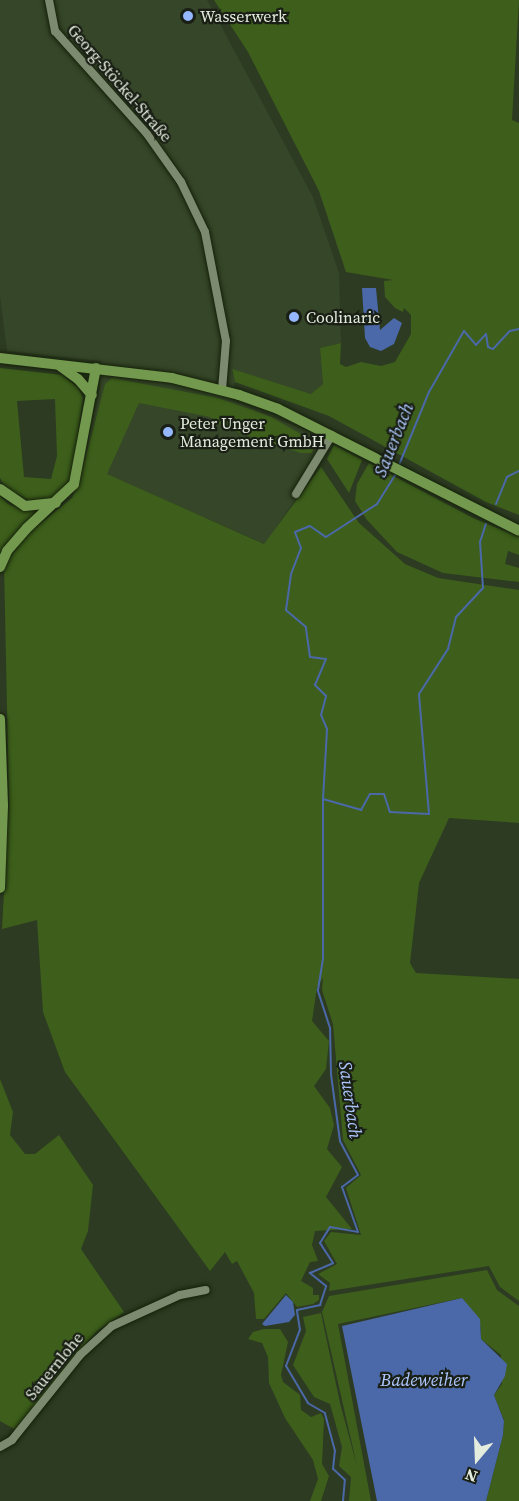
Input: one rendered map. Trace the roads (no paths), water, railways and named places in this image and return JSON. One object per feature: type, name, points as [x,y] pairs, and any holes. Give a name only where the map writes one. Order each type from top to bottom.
[{"type":"main road","points":[[6,359],[172,378],[222,390],[278,409],[332,435],[406,476],[519,531]]},
{"type":"main road","points":[[57,364],[78,379],[92,395]]},
{"type":"main road","points":[[0,567],[20,536],[56,503],[78,474],[96,368]]},
{"type":"main road","points":[[0,489],[25,506],[56,503]]},
{"type":"main road","points":[[0,719],[3,807],[0,888]]},
{"type":"street","name":"Georg-Stöckel-Straße","points":[[49,0],[55,31],[147,134],[181,182],[205,232],[226,341],[222,390]]},
{"type":"street","points":[[296,494],[332,435]]},
{"type":"street","name":"Sauernlohe","points":[[0,1447],[20,1432],[81,1355],[112,1326],[180,1294],[206,1290]]},
{"type":"water","points":[[362,288],[376,288],[380,330],[394,318],[402,323],[394,344],[381,351],[370,347],[365,338]]},
{"type":"water","points":[[286,1295],[293,1302],[295,1315],[289,1322],[265,1326],[262,1324]]},
{"type":"water","name":"Badeweiher","points":[[462,1298],[480,1319],[481,1339],[507,1364],[505,1376],[494,1395],[504,1421],[503,1435],[486,1501],[377,1501],[342,1326]]},
{"type":"waterway","name":"Sauerbach","points":[[399,465],[429,392],[464,331],[476,345],[486,334],[488,347],[493,349],[510,331],[519,329]]},
{"type":"waterway","name":"Sauerbach","points":[[496,504],[507,477],[519,471]]},
{"type":"waterway","name":"Sauerbach","points":[[343,1501],[345,1480],[333,1469],[335,1451],[325,1413],[308,1403],[286,1366],[300,1330],[297,1310],[320,1305],[326,1286],[310,1273],[333,1263],[320,1243],[330,1227],[358,1232],[342,1187],[358,1175],[340,1141],[331,1074],[330,1028],[318,990],[323,959],[323,799],[327,729],[321,715],[326,696],[315,685],[326,659],[310,657],[306,627],[286,610],[291,574],[301,548],[295,532],[310,526],[326,537],[377,504],[396,473]]},
{"type":"waterway","name":"Sauerbach","points":[[323,799],[361,810],[370,794],[384,794],[390,812],[429,814],[419,694],[448,649],[456,617],[483,588],[480,542],[486,524]]},
{"type":"place","name":"Wasserwerk","points":[[188,16]]},
{"type":"place","name":"Coolinaric","points":[[294,317]]},
{"type":"place","name":"Peter Unger Management GmbH","points":[[168,432]]}]
